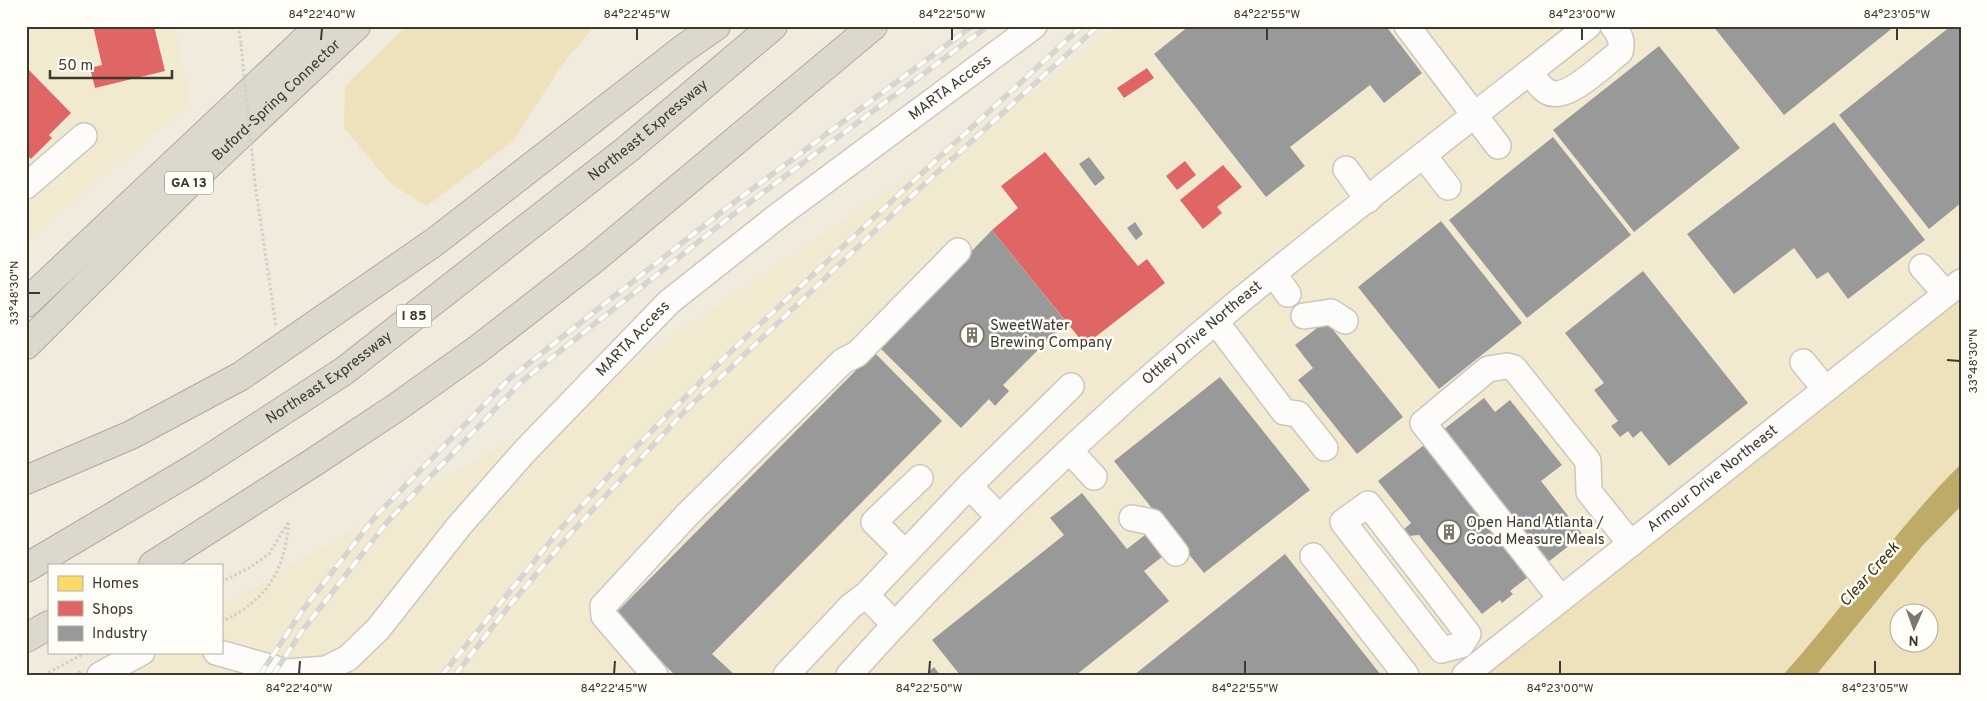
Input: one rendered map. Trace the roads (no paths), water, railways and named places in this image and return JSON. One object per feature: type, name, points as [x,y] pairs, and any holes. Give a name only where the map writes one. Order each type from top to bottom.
[{"type":"highway","name":"Buford-Spring Connector","points":[[26,303],[320,26]]},
{"type":"highway","name":"Buford-Spring Connector","points":[[26,345],[190,182],[356,26]]},
{"type":"highway","points":[[26,480],[131,435],[241,376],[436,242],[683,49],[716,26]]},
{"type":"highway","name":"Northeast Expressway","points":[[26,568],[198,466],[344,371],[628,148],[773,26]]},
{"type":"highway","points":[[155,564],[397,407],[476,350],[594,260],[873,26]]},
{"type":"highway","points":[[26,638],[48,627]]},
{"type":"street","name":"MARTA Access","points":[[222,654],[287,672],[326,669],[348,658],[378,629],[458,526],[524,452],[669,302],[779,215],[1034,26]]},
{"type":"street","points":[[1407,26],[1498,146]]},
{"type":"street","points":[[1529,73],[1548,92],[1560,94],[1574,88],[1620,52],[1622,45],[1618,33],[1613,26]]},
{"type":"street","name":"Ottley Drive Northeast","points":[[849,675],[999,517],[1149,379],[1216,322],[1230,300],[1281,284],[1368,200],[1529,73],[1580,29]]},
{"type":"street","points":[[26,186],[84,136]]},
{"type":"street","points":[[1424,156],[1448,187]]},
{"type":"street","points":[[1346,169],[1368,200]]},
{"type":"street","points":[[655,675],[604,616],[602,606],[700,503],[843,361],[857,354],[958,251]]},
{"type":"street","points":[[1922,267],[1953,288]]},
{"type":"street","name":"Armour Drive Northeast","points":[[1472,669],[1631,544],[1663,505],[1787,407],[1825,389],[1953,288]]},
{"type":"street","points":[[1304,316],[1331,312],[1345,321]]},
{"type":"street","points":[[1216,322],[1284,412],[1298,414],[1325,448]]},
{"type":"street","points":[[1804,362],[1825,389]]},
{"type":"street","points":[[1561,599],[1423,423],[1488,369],[1508,366],[1514,368],[1588,461],[1589,492],[1631,544]]},
{"type":"street","points":[[786,675],[851,606],[866,595],[969,486],[1071,386]]},
{"type":"street","points":[[1070,451],[1094,478]]},
{"type":"street","points":[[906,553],[874,522],[920,478]]},
{"type":"street","points":[[969,486],[999,517]]},
{"type":"street","points":[[1368,504],[1468,634],[1461,646],[1442,650],[1343,522],[1368,504]]},
{"type":"street","points":[[1132,518],[1152,522],[1176,553]]},
{"type":"street","points":[[1313,556],[1406,675]]},
{"type":"street","points":[[866,595],[895,625]]},
{"type":"street","points":[[1461,646],[1472,669]]},
{"type":"street","points":[[111,672],[139,654]]},
{"type":"water","name":"Clear Creek","points":[[1961,464],[1961,506],[1923,545],[1816,675],[1783,675],[1892,541]]},
{"type":"railway","points":[[260,675],[302,611],[375,517],[510,378],[724,210],[972,26]]},
{"type":"railway","points":[[273,675],[302,631],[388,521],[521,382],[730,217],[988,26]]},
{"type":"railway","points":[[442,675],[558,532],[627,456],[724,358],[1082,26]]},
{"type":"railway","points":[[455,675],[505,611],[570,534],[685,411],[916,192],[1098,26]]},
{"type":"place","name":"SweetWater Brewing Company","points":[[972,335]]},
{"type":"place","name":"Open Hand Atlanta / Good Measure Meals","points":[[1449,532]]}]
